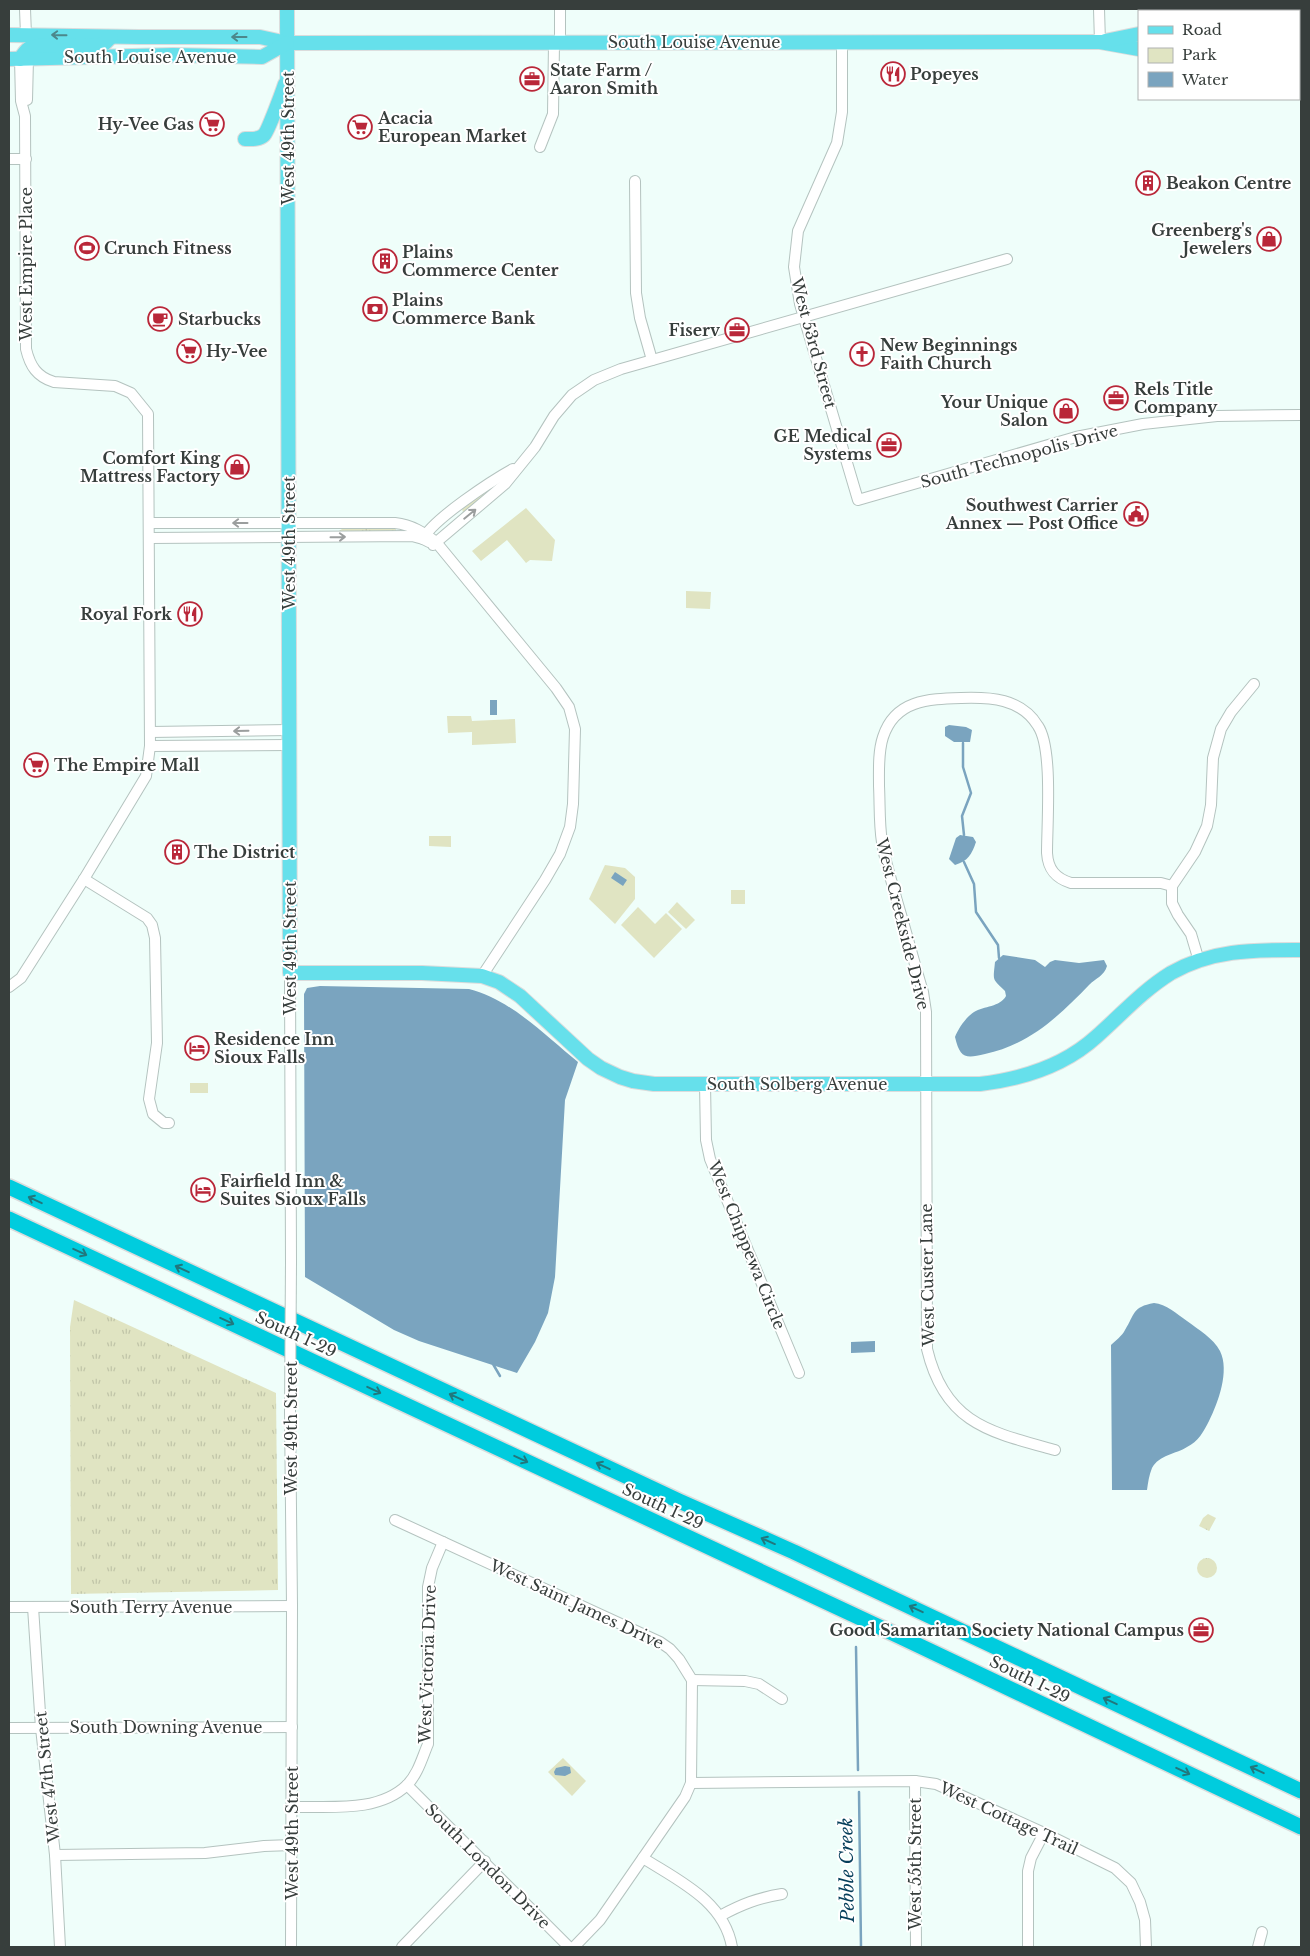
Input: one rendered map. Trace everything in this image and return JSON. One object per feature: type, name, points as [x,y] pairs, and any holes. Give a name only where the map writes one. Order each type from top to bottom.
[{"type":"highway","name":"South I-29","points":[[9,1188],[679,1501],[803,1556],[1301,1791]]},
{"type":"highway","name":"South I-29","points":[[9,1219],[895,1634],[1301,1827]]},
{"type":"main road","name":"West 49th Street","points":[[287,9],[290,973]]},
{"type":"main road","name":"South Louise Avenue","points":[[1100,42],[1138,34]]},
{"type":"main road","name":"South Louise Avenue","points":[[9,35],[260,36],[288,43],[1100,42],[1138,49]]},
{"type":"main road","points":[[19,59],[26,50],[36,46],[97,46],[105,43],[111,36]]},
{"type":"main road","name":"South Louise Avenue","points":[[19,59],[173,55],[262,57],[288,43]]},
{"type":"main road","points":[[245,139],[259,138],[268,131],[273,113],[288,78]]},
{"type":"main road","name":"South Solberg Avenue","points":[[290,973],[422,973],[482,976],[510,988],[588,1059],[608,1072],[633,1081],[654,1084],[926,1084],[999,1082],[1036,1072],[1076,1052],[1094,1039],[1139,995],[1172,973],[1199,961],[1246,950],[1301,950]]},
{"type":"street","points":[[25,9],[26,35]]},
{"type":"street","points":[[540,146],[553,114],[560,9]]},
{"type":"street","points":[[1099,9],[1100,42]]},
{"type":"street","name":"West 53rd Street","points":[[842,42],[842,112],[837,143],[802,219],[795,246],[794,267],[796,285],[804,316],[858,500]]},
{"type":"street","name":"West Empire Place","points":[[9,987],[21,978],[146,776],[150,746],[148,414],[131,393],[114,386],[47,380],[40,376],[30,363],[26,349],[25,116],[21,101],[19,59]]},
{"type":"street","points":[[9,159],[26,159]]},
{"type":"street","points":[[635,181],[636,293],[638,312],[652,360]]},
{"type":"street","points":[[436,546],[497,492],[535,447],[563,405],[594,380],[652,360],[1007,259]]},
{"type":"street","name":"South Technopolis Drive","points":[[858,500],[1076,437],[1170,420],[1217,416],[1301,415]]},
{"type":"street","points":[[424,536],[442,519],[488,483],[517,468]]},
{"type":"street","points":[[150,523],[289,531]]},
{"type":"street","points":[[150,538],[289,531],[395,523],[412,526],[436,546],[556,688],[569,707],[575,729],[573,804],[567,836],[560,854],[545,880],[482,976]]},
{"type":"street","points":[[1199,961],[1191,934],[1172,903],[1172,886],[1195,852],[1207,826],[1211,804],[1214,758],[1221,729],[1231,712],[1254,684]]},
{"type":"street","name":"West Creekside Drive","points":[[926,1084],[924,998],[887,866],[880,822],[880,748],[886,729],[900,712],[914,703],[932,698],[997,698],[1019,707],[1038,725],[1045,740],[1048,860],[1052,872],[1066,881],[1078,883],[1160,883],[1172,886]]},
{"type":"street","points":[[150,732],[290,730]]},
{"type":"street","points":[[150,746],[290,745]]},
{"type":"street","points":[[84,879],[147,918],[152,925],[156,938],[157,1043],[149,1099],[153,1114],[164,1123],[169,1123]]},
{"type":"street","name":"West 49th Street","points":[[290,973],[291,1947]]},
{"type":"street","name":"West Chippewa Circle","points":[[705,1084],[706,1140],[710,1159],[799,1373]]},
{"type":"street","name":"West Custer Lane","points":[[926,1084],[926,1321],[927,1349],[932,1368],[941,1388],[970,1421],[993,1432],[1055,1450]]},
{"type":"street","name":"West Saint James Drive","points":[[395,1520],[660,1642],[670,1648],[692,1680]]},
{"type":"street","name":"West Victoria Drive","points":[[292,1806],[359,1806],[380,1802],[407,1785],[420,1766],[428,1744],[428,1587],[432,1568],[443,1542]]},
{"type":"street","name":"South Terry Avenue","points":[[9,1607],[292,1606]]},
{"type":"street","name":"West 47th Street","points":[[33,1607],[41,1728],[55,1855],[60,1947]]},
{"type":"street","points":[[574,1947],[600,1920],[685,1797],[691,1783],[692,1680],[745,1680],[758,1684],[782,1699]]},
{"type":"street","name":"South Downing Avenue","points":[[9,1728],[292,1727]]},
{"type":"street","name":"West Cottage Trail","points":[[691,1783],[915,1781],[936,1784],[1044,1833],[1115,1868],[1131,1883],[1140,1902],[1145,1920],[1146,1947]]},
{"type":"street","name":"West 55th Street","points":[[915,1781],[916,1947]]},
{"type":"street","name":"South London Drive","points":[[407,1785],[569,1947]]},
{"type":"street","points":[[1028,1947],[1028,1871],[1031,1858],[1044,1833]]},
{"type":"street","points":[[55,1855],[205,1853],[264,1846],[292,1845]]},
{"type":"street","points":[[643,1858],[694,1890],[707,1901],[720,1916],[730,1936],[732,1947]]},
{"type":"street","points":[[402,1947],[484,1862]]},
{"type":"street","points":[[720,1916],[744,1903],[761,1897],[782,1894]]},
{"type":"street","points":[[1258,1947],[1262,1932]]},
{"type":"green space","points":[[492,486],[495,488],[463,513],[462,508]]},
{"type":"green space","points":[[526,508],[555,540],[552,561],[530,560],[526,563],[507,540],[481,561],[472,551]]},
{"type":"green space","points":[[395,527],[396,531],[340,533],[339,531],[342,529]]},
{"type":"green space","points":[[686,591],[711,592],[710,609],[686,608]]},
{"type":"green space","points":[[447,716],[471,716],[472,721],[515,719],[516,743],[472,745],[472,732],[448,733]]},
{"type":"green space","points":[[429,836],[451,836],[451,847],[429,846]]},
{"type":"green space","points":[[605,865],[625,868],[635,877],[635,899],[615,924],[589,899]]},
{"type":"green space","points":[[731,890],[745,890],[745,904],[731,904]]},
{"type":"green space","points":[[677,902],[695,920],[686,929],[668,912]]},
{"type":"green space","points":[[638,907],[655,924],[666,913],[682,929],[654,958],[621,925]]},
{"type":"green space","points":[[190,1083],[208,1083],[208,1093],[190,1093]]},
{"type":"green space","points":[[74,1300],[276,1393],[278,1590],[71,1594],[70,1327]]},
{"type":"green space","points":[[1208,1514],[1216,1518],[1209,1531],[1199,1526],[1203,1518]]},
{"type":"green space","points":[[1207,1558],[1214,1561],[1217,1568],[1214,1575],[1207,1578],[1200,1575],[1197,1568],[1200,1561]]},
{"type":"green space","points":[[563,1758],[586,1781],[572,1796],[548,1772]]},
{"type":"water","points":[[490,700],[497,700],[497,715],[490,715]]},
{"type":"water","points":[[949,725],[966,727],[972,730],[970,742],[954,742],[945,736],[945,727]]},
{"type":"water","points":[[960,835],[973,837],[976,842],[969,856],[955,865],[949,859],[956,838]]},
{"type":"water","points":[[615,872],[627,880],[623,886],[611,878]]},
{"type":"water","points":[[1003,955],[1035,960],[1045,967],[1055,960],[1079,963],[1104,960],[1107,966],[1102,975],[1042,1028],[1016,1044],[1001,1050],[978,1056],[964,1055],[959,1049],[955,1037],[958,1030],[974,1012],[1000,1002],[1006,996],[1005,991],[994,979],[995,962]]},
{"type":"water","points":[[320,986],[469,989],[499,1001],[513,1010],[578,1062],[565,1100],[555,1277],[548,1313],[535,1342],[517,1373],[419,1341],[394,1330],[305,1277],[304,994],[307,988]]},
{"type":"water","points":[[1154,1303],[1163,1305],[1175,1312],[1214,1342],[1223,1359],[1222,1387],[1212,1414],[1200,1436],[1191,1445],[1163,1457],[1155,1464],[1150,1473],[1147,1490],[1112,1490],[1111,1345],[1122,1334],[1138,1309]]},
{"type":"water","points":[[875,1341],[875,1352],[851,1353],[851,1342]]},
{"type":"water","points":[[570,1767],[571,1773],[565,1776],[555,1775],[556,1768]]},
{"type":"waterway","points":[[963,743],[963,767],[971,793],[962,816],[964,835]]},
{"type":"waterway","points":[[964,862],[974,884],[976,912],[998,945],[999,958]]},
{"type":"waterway","points":[[493,1364],[500,1376]]},
{"type":"waterway","name":"Pebble Creek","points":[[856,1647],[858,1770]]},
{"type":"waterway","name":"Pebble Creek","points":[[859,1792],[861,1947]]},
{"type":"place","name":"Popeyes","points":[[893,74]]},
{"type":"place","name":"State Farm / Aaron Smith","points":[[532,79]]},
{"type":"place","name":"Hy-Vee Gas","points":[[212,124]]},
{"type":"place","name":"Acacia European Market","points":[[360,127]]},
{"type":"place","name":"Beakon Centre","points":[[1148,183]]},
{"type":"place","name":"Greenberg's Jewelers","points":[[1269,239]]},
{"type":"place","name":"Crunch Fitness","points":[[87,248]]},
{"type":"place","name":"Plains Commerce Center","points":[[385,261]]},
{"type":"place","name":"Plains Commerce Bank","points":[[375,309]]},
{"type":"place","name":"Starbucks","points":[[160,319]]},
{"type":"place","name":"Fiserv","points":[[737,330]]},
{"type":"place","name":"Hy-Vee","points":[[189,351]]},
{"type":"place","name":"New Beginnings Faith Church","points":[[862,354]]},
{"type":"place","name":"Rels Title Company","points":[[1116,398]]},
{"type":"place","name":"Your Unique Salon","points":[[1066,411]]},
{"type":"place","name":"GE Medical Systems","points":[[889,445]]},
{"type":"place","name":"Comfort King Mattress Factory","points":[[237,467]]},
{"type":"place","name":"Southwest Carrier Annex — Post Office","points":[[1136,514]]},
{"type":"place","name":"Royal Fork","points":[[190,614]]},
{"type":"place","name":"The Empire Mall","points":[[36,765]]},
{"type":"place","name":"The District","points":[[177,852]]},
{"type":"place","name":"Residence Inn Sioux Falls","points":[[197,1048]]},
{"type":"place","name":"Fairfield Inn & Suites Sioux Falls","points":[[203,1190]]},
{"type":"place","name":"Good Samaritan Society National Campus","points":[[1201,1630]]}]
